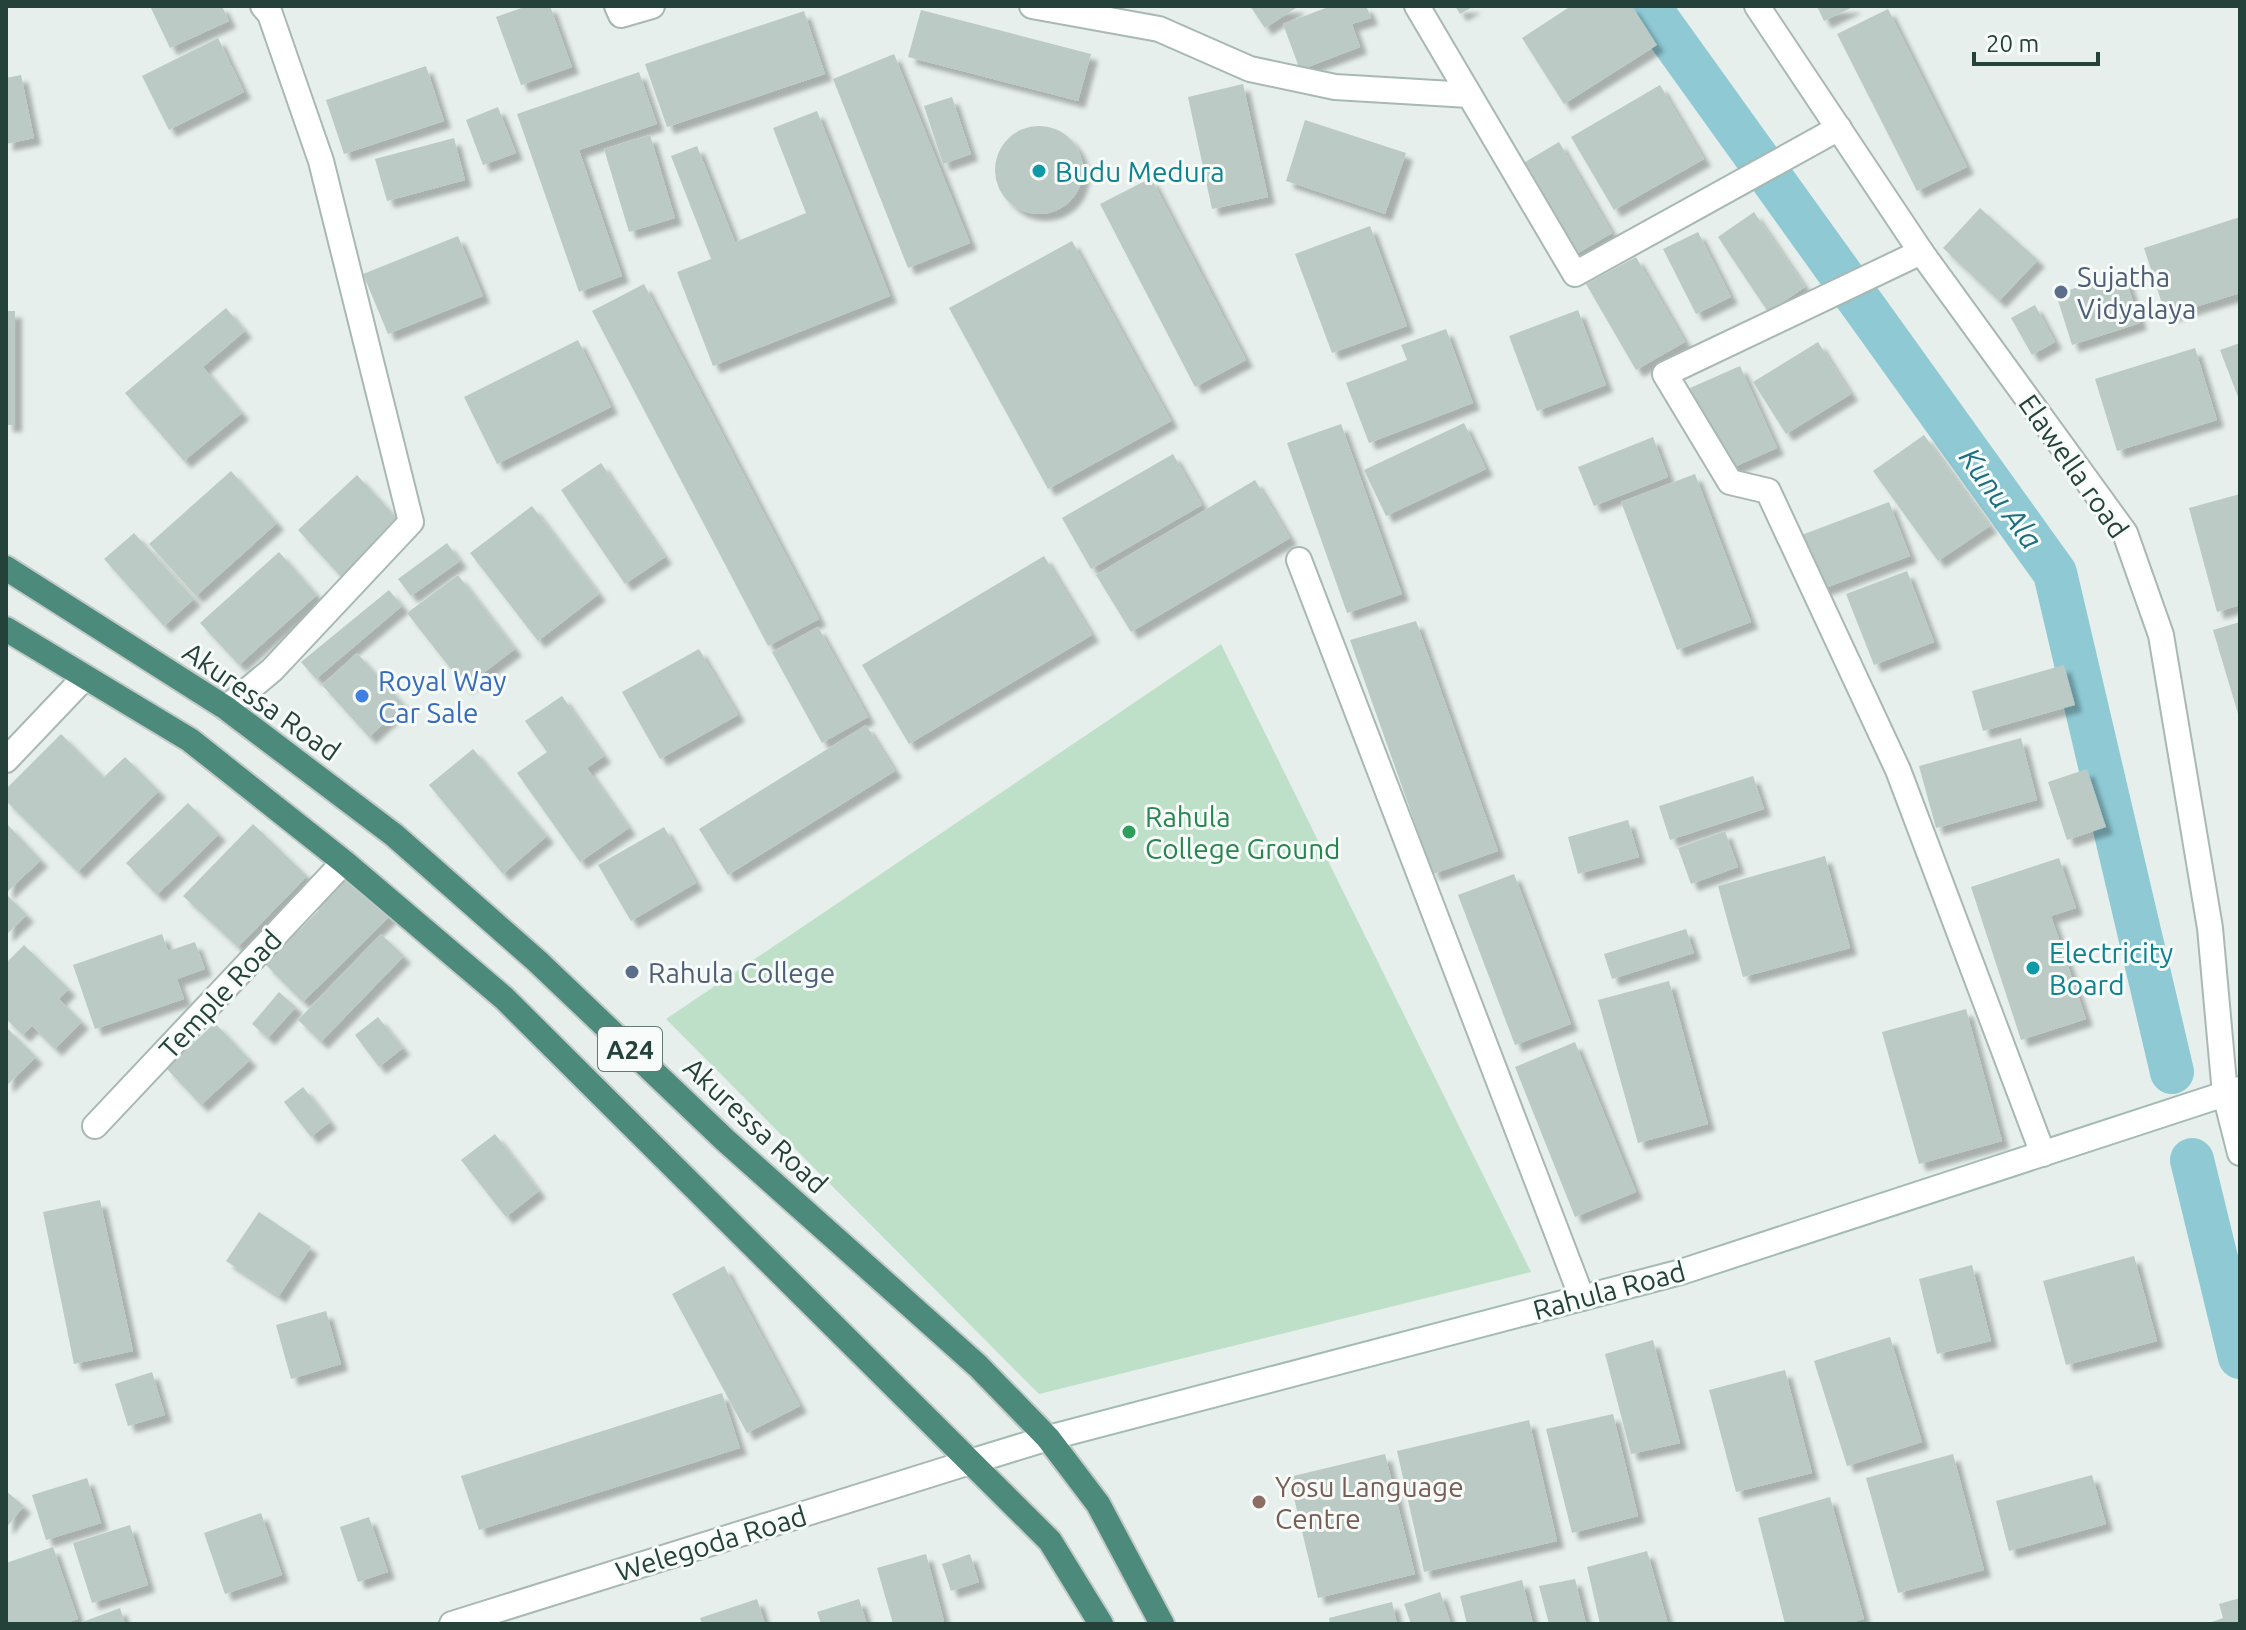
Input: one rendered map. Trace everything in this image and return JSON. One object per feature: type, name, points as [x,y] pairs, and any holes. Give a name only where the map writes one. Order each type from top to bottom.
[{"type":"highway","name":"Akuressa Road","points":[[6,568],[226,708],[394,835],[537,961],[725,1140],[978,1366],[1048,1438],[1098,1504],[1162,1624]]},
{"type":"highway","name":"A24","points":[[6,629],[190,740],[344,862],[504,998],[1050,1541],[1101,1624]]},
{"type":"street","points":[[226,708],[272,670],[411,522],[321,161],[270,14],[263,6]]},
{"type":"street","points":[[617,6],[621,15],[652,6]]},
{"type":"street","points":[[1032,6],[1159,29],[1250,69],[1335,87],[1469,95]]},
{"type":"street","points":[[1417,6],[1575,274],[1839,128]]},
{"type":"street","name":"Elawella road","points":[[1757,6],[1921,252],[2125,533],[2161,635],[2210,928],[2240,1153]]},
{"type":"street","points":[[1921,252],[1665,374],[1730,482],[1768,491],[1898,770],[2043,1154]]},
{"type":"street","points":[[1299,560],[1582,1298]]},
{"type":"street","points":[[6,760],[84,678]]},
{"type":"street","name":"Temple Road","points":[[95,1126],[344,862]]},
{"type":"street","name":"Rahula Road","points":[[970,1462],[1048,1438],[1681,1272],[2233,1091]]},
{"type":"street","name":"Welegoda Road","points":[[452,1624],[970,1462]]},
{"type":"green space","name":"Rahula College Ground","points":[[1221,644],[1531,1272],[1039,1394],[666,1019]]},
{"type":"building","points":[[150,6],[222,6],[229,21],[170,48]]},
{"type":"building","points":[[527,6],[550,6],[572,67],[521,85],[496,17]]},
{"type":"building","points":[[1250,6],[1299,6],[1265,28]]},
{"type":"building","points":[[1331,6],[1366,6],[1371,18],[1352,24],[1360,47],[1300,70],[1283,24]]},
{"type":"building","points":[[1455,6],[1474,6],[1460,14]]},
{"type":"building","points":[[1571,6],[1632,6],[1657,45],[1564,104],[1522,38]]},
{"type":"building","points":[[1817,6],[1855,6],[1824,21]]},
{"type":"building","points":[[1888,9],[1967,167],[1917,191],[1837,34]]},
{"type":"building","points":[[921,10],[1091,54],[1078,101],[908,57]]},
{"type":"building","points":[[804,11],[825,74],[667,127],[645,64]]},
{"type":"building","points":[[218,38],[244,92],[169,130],[142,76]]},
{"type":"building","points":[[894,54],[970,243],[908,268],[833,79]]},
{"type":"building","points":[[426,66],[444,121],[344,154],[326,100]]},
{"type":"building","points":[[639,72],[657,124],[579,150],[622,276],[579,292],[517,114]]},
{"type":"building","points":[[21,75],[34,138],[6,144],[6,78]]},
{"type":"building","points":[[1243,84],[1268,197],[1212,209],[1188,97]]},
{"type":"building","points":[[1660,85],[1704,159],[1614,210],[1571,137]]},
{"type":"building","points":[[952,97],[971,154],[943,164],[924,106]]},
{"type":"building","points":[[498,107],[516,153],[483,165],[466,120]]},
{"type":"building","points":[[817,111],[890,296],[713,366],[677,272],[711,259],[671,156],[697,146],[735,242],[806,213],[773,128]]},
{"type":"building","points":[[1305,120],[1406,153],[1385,214],[1286,181]]},
{"type":"building","name":"Budu Medura","points":[[1030,126],[1048,126],[1064,133],[1076,145],[1083,161],[1083,179],[1076,195],[1064,207],[1048,214],[1030,214],[1014,207],[1002,195],[995,179],[995,161],[1002,145],[1014,133]]},
{"type":"building","points":[[650,135],[675,218],[629,232],[604,149]]},
{"type":"building","points":[[454,138],[465,180],[387,201],[375,159]]},
{"type":"building","points":[[1559,142],[1612,233],[1573,256],[1520,165]]},
{"type":"building","points":[[1151,178],[1246,360],[1195,387],[1100,204]]},
{"type":"building","points":[[1980,208],[2038,260],[1999,301],[1943,248]]},
{"type":"building","points":[[1754,212],[1805,287],[1768,312],[1718,237]]},
{"type":"building","points":[[2240,217],[2240,293],[2166,316],[2144,248]]},
{"type":"building","points":[[1370,226],[1407,326],[1332,353],[1295,254]]},
{"type":"building","points":[[1698,232],[1731,297],[1696,314],[1663,249]]},
{"type":"building","points":[[458,236],[483,296],[388,334],[363,274]]},
{"type":"building","points":[[1072,241],[1171,421],[1048,489],[949,308]]},
{"type":"building","points":[[1636,257],[1685,342],[1636,370],[1586,284]]},
{"type":"building","points":[[2124,273],[2140,323],[2072,345],[2056,294]]},
{"type":"building","points":[[644,284],[819,619],[768,646],[592,311]]},
{"type":"building","points":[[2035,305],[2055,342],[2032,355],[2011,318]]},
{"type":"building","points":[[226,308],[245,331],[203,367],[242,413],[184,461],[125,393]]},
{"type":"building","points":[[1578,310],[1606,385],[1537,411],[1509,336]]},
{"type":"building","points":[[6,311],[15,311],[15,425],[6,425]]},
{"type":"building","points":[[1446,329],[1473,403],[1369,443],[1346,383],[1407,360],[1401,345]]},
{"type":"building","points":[[578,340],[611,407],[497,464],[464,397]]},
{"type":"building","points":[[1818,342],[1851,394],[1786,434],[1753,382]]},
{"type":"building","points":[[2240,343],[2240,402],[2220,350]]},
{"type":"building","points":[[2195,348],[2217,420],[2117,451],[2095,379]]},
{"type":"building","points":[[1740,366],[1777,448],[1727,470],[1690,388]]},
{"type":"building","points":[[1464,423],[1486,469],[1386,516],[1364,470]]},
{"type":"building","points":[[1341,424],[1402,594],[1347,613],[1287,443]]},
{"type":"building","points":[[1924,435],[1990,526],[1938,561],[1873,471]]},
{"type":"building","points":[[1653,437],[1668,477],[1594,506],[1578,467]]},
{"type":"building","points":[[1173,454],[1202,505],[1091,569],[1062,518]]},
{"type":"building","points":[[601,463],[665,557],[625,584],[561,490]]},
{"type":"building","points":[[231,471],[277,523],[196,596],[149,544]]},
{"type":"building","points":[[1695,474],[1751,622],[1677,650],[1621,502]]},
{"type":"building","points":[[357,475],[403,525],[343,579],[298,530]]},
{"type":"building","points":[[1255,480],[1290,538],[1131,632],[1096,575]]},
{"type":"building","points":[[2240,494],[2240,605],[2217,612],[2189,508]]},
{"type":"building","points":[[1889,502],[1910,556],[1820,590],[1799,536]]},
{"type":"building","points":[[532,506],[599,594],[538,641],[470,553]]},
{"type":"building","points":[[134,533],[194,599],[164,626],[104,559]]},
{"type":"building","points":[[447,543],[460,561],[411,596],[398,579]]},
{"type":"building","points":[[279,552],[317,595],[239,665],[200,623]]},
{"type":"building","points":[[1044,556],[1092,635],[909,744],[862,665]]},
{"type":"building","points":[[1907,571],[1934,642],[1874,665],[1846,594]]},
{"type":"building","points":[[458,575],[515,649],[465,687],[407,613]]},
{"type":"building","points":[[389,590],[402,606],[316,679],[301,662]]},
{"type":"building","points":[[1416,621],[1498,851],[1433,874],[1350,640]]},
{"type":"building","points":[[2240,622],[2240,717],[2239,717],[2213,630]]},
{"type":"building","points":[[818,627],[868,717],[822,743],[772,652]]},
{"type":"building","points":[[699,649],[738,715],[660,759],[622,692]]},
{"type":"building","points":[[357,653],[404,705],[369,737],[322,685]]},
{"type":"building","points":[[2064,665],[2075,705],[1983,731],[1972,691]]},
{"type":"building","points":[[562,696],[604,756],[587,768],[629,828],[580,862],[517,773],[547,752],[525,721]]},
{"type":"building","points":[[866,725],[895,771],[728,875],[699,829]]},
{"type":"building","points":[[61,734],[104,777],[125,757],[159,791],[78,872],[6,801],[6,789]]},
{"type":"building","points":[[2021,738],[2037,800],[1936,828],[1919,766]]},
{"type":"building","points":[[473,749],[547,836],[503,874],[429,785]]},
{"type":"building","points":[[2087,769],[2106,827],[2067,840],[2048,782]]},
{"type":"building","points":[[1753,776],[1764,809],[1670,840],[1659,806]]},
{"type":"building","points":[[188,803],[219,834],[157,895],[126,863]]},
{"type":"building","points":[[1628,820],[1639,857],[1578,874],[1568,837]]},
{"type":"building","points":[[6,823],[41,860],[6,893]]},
{"type":"building","points":[[253,824],[307,876],[238,947],[183,896]]},
{"type":"building","points":[[664,827],[696,883],[631,921],[598,865]]},
{"type":"building","points":[[1725,831],[1738,867],[1691,884],[1678,848]]},
{"type":"building","points":[[1825,856],[1850,948],[1743,977],[1718,886]]},
{"type":"building","name":"Electricity Board","points":[[2059,858],[2076,908],[2051,916],[2086,1019],[2021,1040],[1971,887]]},
{"type":"building","points":[[348,870],[392,914],[303,1002],[265,964],[319,910],[313,905]]},
{"type":"building","points":[[1514,874],[1571,1024],[1515,1045],[1458,895]]},
{"type":"building","points":[[6,894],[27,915],[6,935]]},
{"type":"building","points":[[1686,929],[1694,953],[1612,979],[1604,954]]},
{"type":"building","points":[[162,934],[168,951],[195,942],[205,969],[177,979],[184,999],[95,1029],[73,965]]},
{"type":"building","points":[[381,934],[404,956],[321,1042],[298,1020]]},
{"type":"building","points":[[24,945],[69,989],[59,999],[82,1022],[55,1049],[32,1026],[23,1035],[6,1019],[6,963]]},
{"type":"building","points":[[1669,981],[1708,1124],[1638,1143],[1598,1000]]},
{"type":"building","points":[[279,992],[296,1007],[268,1038],[252,1024]]},
{"type":"building","points":[[1966,1009],[2002,1141],[1919,1164],[1882,1032]]},
{"type":"building","points":[[378,1017],[403,1048],[379,1067],[355,1035]]},
{"type":"building","points":[[215,1023],[250,1060],[201,1105],[166,1068]]},
{"type":"building","points":[[6,1027],[36,1057],[6,1086]]},
{"type":"building","points":[[1575,1042],[1636,1192],[1575,1217],[1515,1067]]},
{"type":"building","points":[[303,1087],[330,1122],[311,1137],[284,1102]]},
{"type":"building","points":[[495,1134],[539,1191],[506,1217],[461,1160]]},
{"type":"building","points":[[100,1200],[133,1351],[74,1364],[43,1212]]},
{"type":"building","points":[[259,1212],[311,1247],[279,1296],[226,1261]]},
{"type":"building","points":[[2134,1256],[2157,1341],[2066,1365],[2043,1281]]},
{"type":"building","points":[[1972,1265],[1991,1341],[1937,1354],[1919,1279]]},
{"type":"building","points":[[724,1266],[800,1406],[747,1433],[672,1294]]},
{"type":"building","points":[[326,1311],[341,1364],[291,1379],[276,1325]]},
{"type":"building","points":[[1890,1337],[1922,1442],[1847,1466],[1814,1361]]},
{"type":"building","points":[[1653,1340],[1680,1443],[1631,1454],[1605,1354]]},
{"type":"building","points":[[1785,1370],[1812,1473],[1736,1492],[1709,1390]]},
{"type":"building","points":[[152,1372],[165,1415],[128,1426],[115,1384]]},
{"type":"building","points":[[722,1393],[740,1448],[479,1530],[461,1476]]},
{"type":"building","points":[[1613,1414],[1638,1516],[1572,1533],[1546,1429]]},
{"type":"building","points":[[1529,1420],[1557,1541],[1424,1572],[1397,1451]]},
{"type":"building","points":[[1385,1454],[1415,1574],[1318,1598],[1289,1477]]},
{"type":"building","points":[[1953,1454],[1984,1570],[1898,1593],[1866,1478]]},
{"type":"building","points":[[2092,1475],[2106,1524],[2009,1551],[1996,1501]]},
{"type":"building","points":[[87,1478],[101,1523],[46,1540],[32,1495]]},
{"type":"building","points":[[6,1491],[24,1506],[6,1528]]},
{"type":"building","points":[[1830,1497],[1864,1619],[1847,1624],[1785,1624],[1758,1518]]},
{"type":"building","points":[[261,1513],[282,1575],[225,1594],[204,1533]]},
{"type":"building","points":[[369,1517],[388,1572],[358,1582],[340,1527]]},
{"type":"building","points":[[130,1525],[148,1585],[92,1603],[73,1543]]},
{"type":"building","points":[[53,1547],[78,1619],[63,1624],[6,1624],[6,1563]]},
{"type":"building","points":[[1647,1551],[1668,1624],[1600,1624],[1587,1567]]},
{"type":"building","points":[[926,1554],[944,1621],[893,1624],[877,1568]]},
{"type":"building","points":[[970,1554],[979,1582],[951,1591],[942,1564]]},
{"type":"building","points":[[1575,1579],[1586,1624],[1549,1624],[1539,1586]]},
{"type":"building","points":[[1522,1580],[1533,1624],[1467,1624],[1460,1596]]},
{"type":"building","points":[[1440,1592],[1451,1624],[1411,1624],[1404,1604]]},
{"type":"building","points":[[2240,1598],[2240,1624],[2206,1624],[2223,1618],[2219,1604]]},
{"type":"building","points":[[757,1599],[765,1624],[702,1624],[700,1618]]},
{"type":"building","points":[[859,1599],[867,1624],[821,1624],[817,1612]]},
{"type":"building","points":[[1392,1602],[1397,1624],[1330,1624],[1329,1618]]},
{"type":"building","points":[[120,1608],[125,1624],[77,1624]]},
{"type":"waterway","name":"Kunu Ala","points":[[1648,6],[2055,573],[2172,1072]]},
{"type":"waterway","name":"Kunu Ala","points":[[2192,1160],[2240,1357]]},
{"type":"place","name":"Budu Medura","points":[[1039,171]]},
{"type":"place","name":"Sujatha Vidyalaya","points":[[2061,292]]},
{"type":"place","name":"Royal Way Car Sale","points":[[362,696]]},
{"type":"place","name":"Rahula College Ground","points":[[1129,832]]},
{"type":"place","name":"Electricity Board","points":[[2033,968]]},
{"type":"place","name":"Rahula College","points":[[632,972]]},
{"type":"place","name":"Yosu Language Centre","points":[[1259,1502]]}]
